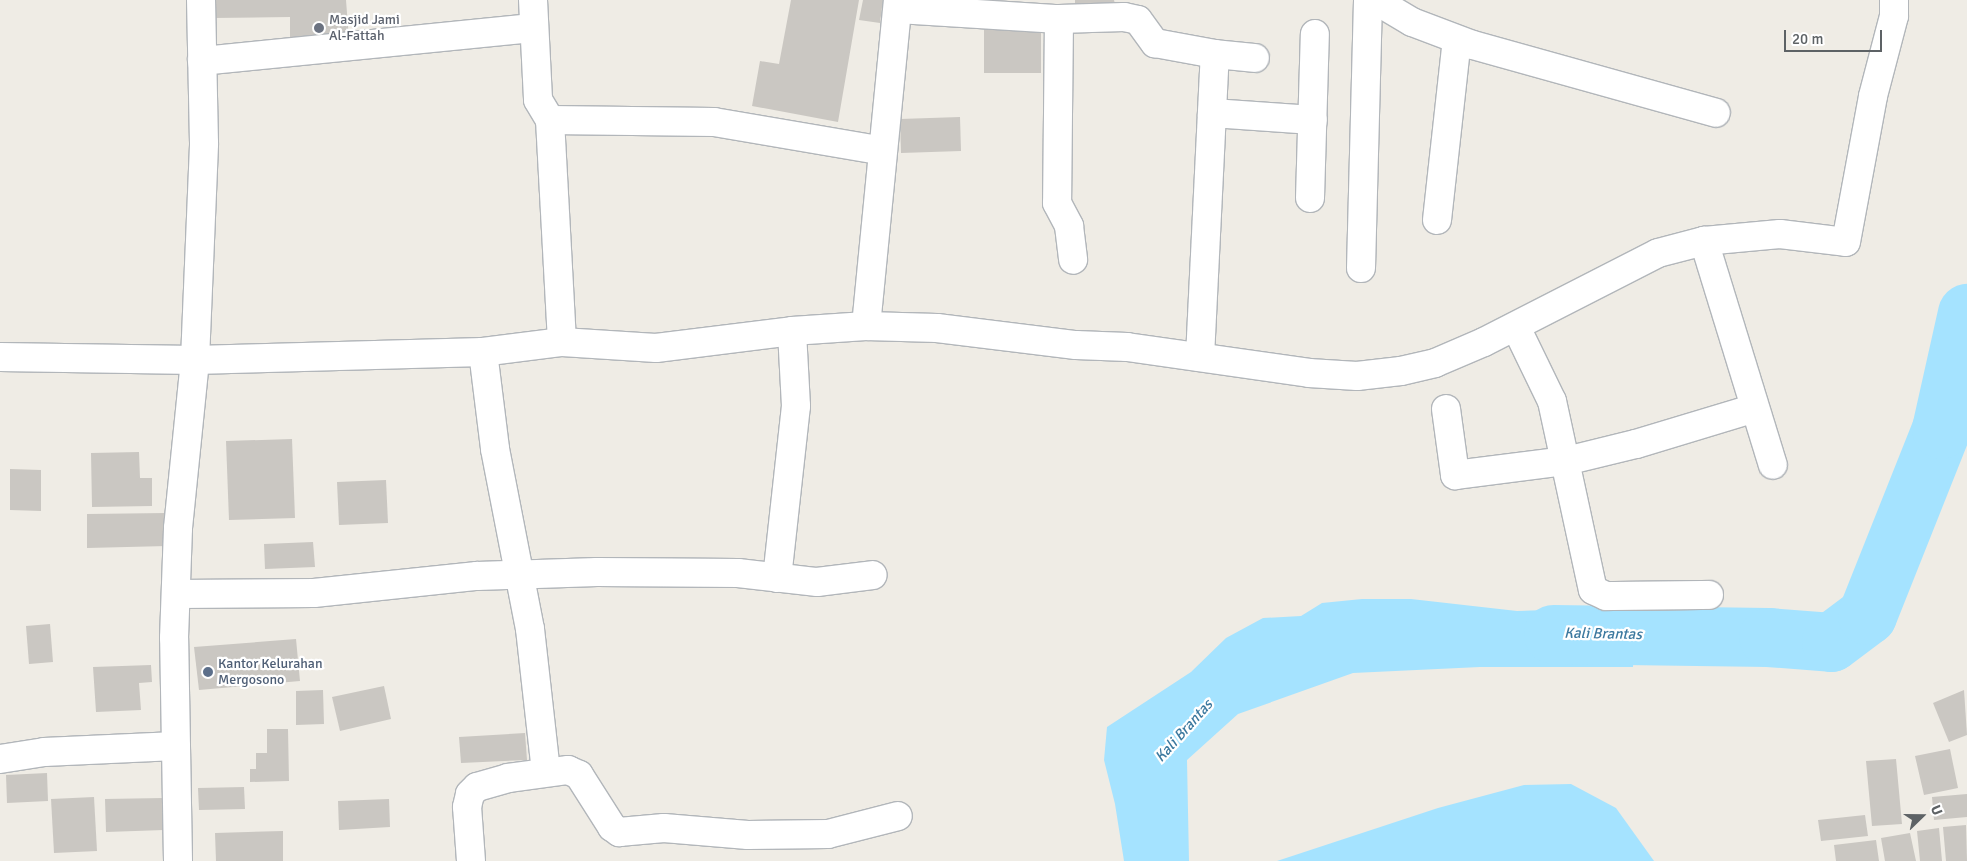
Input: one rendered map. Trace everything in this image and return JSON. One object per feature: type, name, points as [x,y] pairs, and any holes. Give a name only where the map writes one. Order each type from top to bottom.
[{"type":"street","points":[[178,861],[174,638],[178,528],[195,360],[204,143],[201,0]]},
{"type":"street","points":[[532,0],[532,28],[538,100],[550,120],[562,342]]},
{"type":"street","points":[[1361,268],[1368,0]]},
{"type":"street","points":[[1375,0],[1412,22],[1457,40],[1716,113]]},
{"type":"street","points":[[0,357],[195,360],[483,352],[562,342],[656,348],[792,331],[866,326],[937,328],[1200,357],[1309,373],[1357,376],[1435,363],[1516,327],[1658,253],[1704,241],[1780,234],[1848,240],[1856,181],[1894,16],[1894,0]]},
{"type":"street","points":[[866,326],[898,5],[1059,19],[1124,17],[1138,20],[1155,43],[1215,54],[1255,58]]},
{"type":"street","points":[[1059,19],[1057,203],[1069,226],[1073,260]]},
{"type":"street","points":[[202,61],[532,28]]},
{"type":"street","points":[[1310,198],[1315,34]]},
{"type":"street","points":[[1437,220],[1457,40]]},
{"type":"street","points":[[1200,357],[1215,54]]},
{"type":"street","points":[[1212,113],[1312,120]]},
{"type":"street","points":[[550,120],[714,122],[883,151]]},
{"type":"street","points":[[1704,241],[1773,465]]},
{"type":"street","points":[[1516,327],[1552,401],[1593,590],[1606,596],[1709,595]]},
{"type":"street","points":[[777,578],[796,406],[792,331]]},
{"type":"street","points":[[483,352],[495,449],[520,576],[546,772]]},
{"type":"street","points":[[1446,409],[1455,475],[1566,461],[1636,444],[1755,408]]},
{"type":"street","points":[[177,594],[314,593],[476,576],[638,572],[738,573],[817,582],[873,575]]},
{"type":"street","points":[[0,759],[44,752],[176,746]]},
{"type":"street","points":[[472,861],[467,807],[470,794],[476,786],[546,772],[575,772],[612,827],[619,832],[664,828],[748,836],[828,834],[898,816]]},
{"type":"water","points":[[1362,599],[1411,599],[1517,611],[1636,607],[1633,667],[1480,667],[1353,673],[1238,714],[1187,760],[1189,861],[1124,861],[1115,804],[1104,760],[1107,727],[1191,672],[1226,638],[1263,618],[1301,616],[1322,603]]},
{"type":"water","points":[[1571,784],[1616,808],[1654,861],[1277,861],[1438,808],[1524,785]]},
{"type":"building","name":"Masjid Jami Al-Fattah","points":[[212,0],[346,0],[349,39],[290,49],[290,17],[213,18]]},
{"type":"building","points":[[791,0],[859,0],[838,122],[752,106],[760,61],[779,64]]},
{"type":"building","points":[[863,0],[883,0],[880,23],[859,20]]},
{"type":"building","points":[[1075,0],[1114,0],[1115,4],[1075,7]]},
{"type":"building","points":[[984,29],[1041,29],[1041,73],[984,73]]},
{"type":"building","points":[[960,117],[961,151],[901,153],[900,119]]},
{"type":"building","points":[[292,439],[295,518],[229,520],[226,441]]},
{"type":"building","points":[[139,452],[140,478],[152,478],[152,506],[92,507],[91,453]]},
{"type":"building","points":[[10,469],[41,470],[41,511],[10,510]]},
{"type":"building","points":[[386,480],[388,523],[339,525],[337,482]]},
{"type":"building","points":[[166,513],[167,546],[87,548],[87,514]]},
{"type":"building","points":[[313,542],[315,567],[265,569],[264,544]]},
{"type":"building","points":[[50,624],[53,662],[29,664],[26,626]]},
{"type":"building","points":[[296,639],[300,681],[199,690],[194,647]]},
{"type":"building","points":[[151,665],[152,682],[139,683],[141,710],[96,712],[93,667]]},
{"type":"building","points":[[384,686],[391,719],[340,731],[332,697]]},
{"type":"building","points":[[323,690],[324,724],[296,725],[296,691]]},
{"type":"building","points":[[1964,690],[1967,735],[1949,742],[1933,703]]},
{"type":"building","points":[[267,729],[288,729],[289,781],[250,782],[250,769],[256,769],[256,753],[267,753]]},
{"type":"building","points":[[525,733],[527,760],[461,763],[459,737]]},
{"type":"building","points":[[1950,749],[1958,788],[1924,795],[1915,756]]},
{"type":"building","points":[[1896,759],[1902,824],[1872,826],[1866,761]]},
{"type":"building","points":[[47,773],[48,801],[7,803],[6,775]]},
{"type":"building","points":[[244,787],[245,809],[199,810],[198,788]]},
{"type":"building","points":[[1967,794],[1967,817],[1934,820],[1932,797]]},
{"type":"building","points":[[94,797],[97,851],[54,853],[51,799]]},
{"type":"building","points":[[163,798],[164,830],[106,832],[105,799]]},
{"type":"building","points":[[389,799],[390,827],[339,830],[338,801]]},
{"type":"building","points":[[1865,815],[1868,836],[1821,841],[1818,820]]},
{"type":"building","points":[[1966,825],[1967,861],[1946,861],[1943,827]]},
{"type":"building","points":[[1939,828],[1942,861],[1920,861],[1917,831]]},
{"type":"building","points":[[283,831],[283,861],[216,861],[215,833]]},
{"type":"building","points":[[1910,833],[1916,861],[1885,861],[1881,838]]},
{"type":"building","points":[[1876,840],[1879,861],[1836,861],[1834,845]]},
{"type":"waterway","name":"Kali Brantas","points":[[1553,634],[1768,637],[1831,642],[1867,615],[1941,429],[1967,313]]},
{"type":"place","name":"Masjid Jami Al-Fattah","points":[[319,28]]},
{"type":"place","name":"Kantor Kelurahan Mergosono","points":[[208,672]]}]
